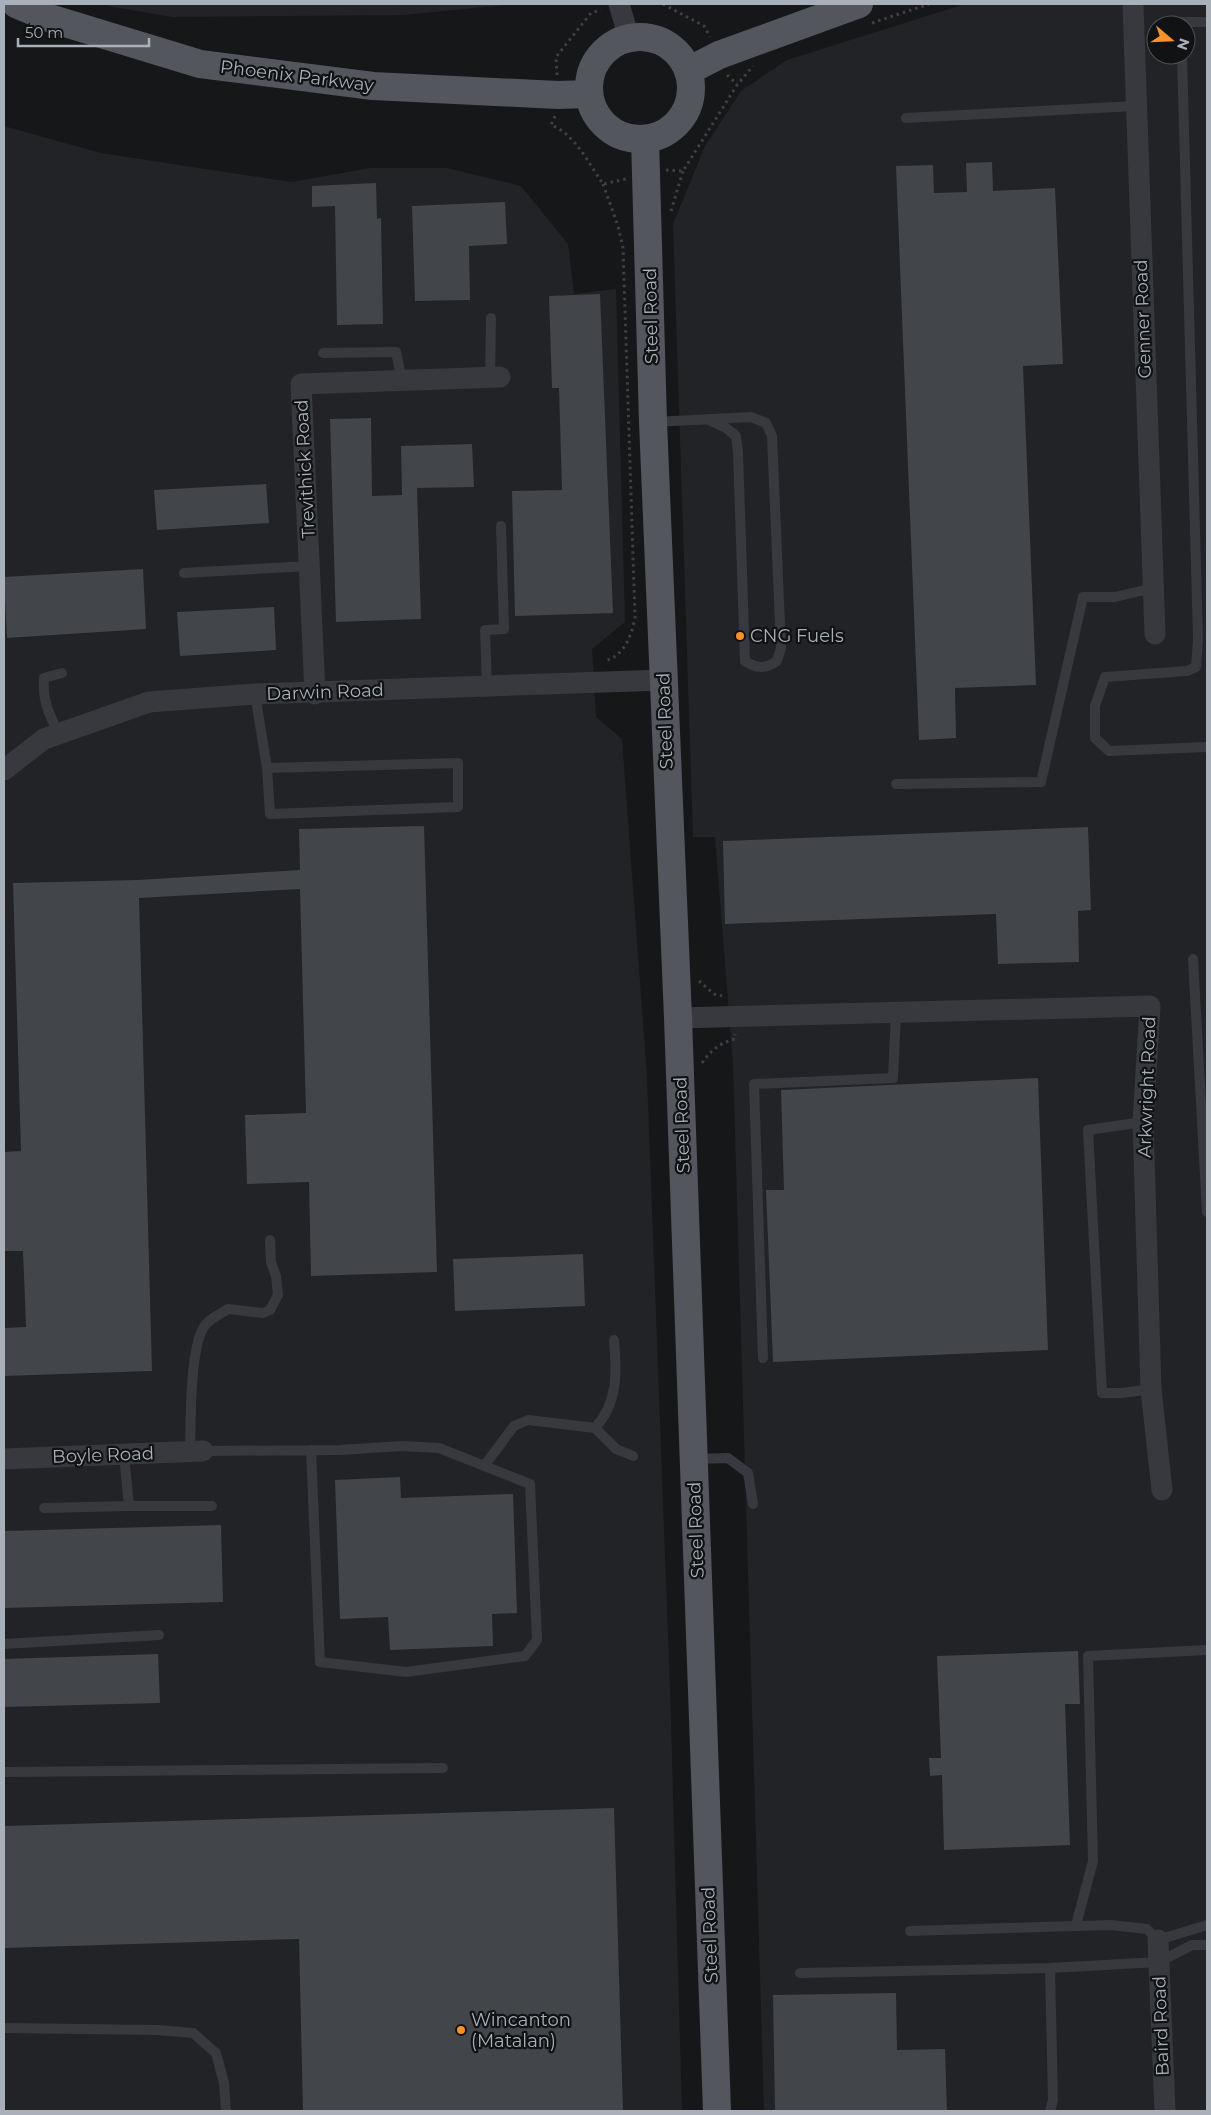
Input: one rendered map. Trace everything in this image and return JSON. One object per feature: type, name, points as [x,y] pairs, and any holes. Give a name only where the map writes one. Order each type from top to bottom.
[{"type":"main road","name":"Phoenix Parkway","points":[[16,4],[49,18],[200,64],[373,86],[558,95],[588,94]]},
{"type":"main road","points":[[688,71],[719,55],[860,4]]},
{"type":"main road","points":[[629,38],[647,38],[664,43],[678,54],[688,71],[691,89],[688,106],[679,122],[665,133],[645,140],[627,138],[611,131],[598,119],[588,94],[590,76],[597,59],[610,46],[629,38]]},
{"type":"main road","name":"Steel Road","points":[[645,140],[653,422],[678,1018],[717,2111]]},
{"type":"street","name":"Genner Road","points":[[1133,4],[1135,106],[1155,634]]},
{"type":"street","points":[[614,5],[629,38]]},
{"type":"street","name":"Trevithick Road","points":[[314,694],[301,384],[495,378]]},
{"type":"street","name":"Darwin Road","points":[[4,770],[44,739],[150,702],[255,694],[314,694],[663,680]]},
{"type":"street","name":"Arkwright Road","points":[[678,1018],[1150,1006],[1143,1122],[1151,1389],[1162,1490]]},
{"type":"street","name":"Boyle Road","points":[[4,1459],[196,1452]]},
{"type":"street","name":"Baird Road","points":[[1158,1940],[1165,2111]]},
{"type":"lane","points":[[1182,65],[1198,633],[1196,667],[1186,671],[1106,677],[1095,706],[1095,738],[1109,751],[1207,747]]},
{"type":"lane","points":[[906,118],[1135,106]]},
{"type":"lane","points":[[491,318],[495,378]]},
{"type":"lane","points":[[323,353],[396,352],[402,381]]},
{"type":"lane","points":[[653,422],[751,418],[766,424],[772,436],[781,648],[778,661],[768,667],[756,668],[745,661],[736,436],[726,428],[707,420]]},
{"type":"lane","points":[[487,687],[485,630],[504,629],[501,526]]},
{"type":"lane","points":[[184,572],[310,566]]},
{"type":"lane","points":[[896,784],[1041,782],[1083,596],[1115,597],[1153,588]]},
{"type":"lane","points":[[58,734],[48,714],[43,693],[44,678],[62,673]]},
{"type":"lane","points":[[255,694],[267,768],[270,814],[458,807],[458,764],[267,768]]},
{"type":"lane","points":[[1193,959],[1207,1212]]},
{"type":"lane","points":[[763,1358],[754,1084],[893,1078],[896,1012]]},
{"type":"lane","points":[[1143,1122],[1088,1130],[1102,1393],[1122,1393],[1151,1389]]},
{"type":"lane","points":[[270,1240],[271,1262],[276,1276],[278,1295],[270,1310],[263,1313],[228,1308],[206,1325],[198,1345],[192,1379],[196,1452],[311,1450],[340,1450],[402,1446],[439,1448],[530,1484],[537,1640],[525,1656],[406,1672],[320,1662],[311,1450]]},
{"type":"lane","points":[[595,1428],[602,1421],[614,1395],[617,1372],[614,1340]]},
{"type":"lane","points":[[484,1466],[514,1426],[528,1420],[595,1428],[616,1449],[633,1456]]},
{"type":"lane","points":[[124,1455],[128,1506]]},
{"type":"lane","points":[[693,1459],[728,1458],[748,1473],[753,1504]]},
{"type":"lane","points":[[44,1508],[212,1506]]},
{"type":"lane","points":[[4,1644],[159,1635]]},
{"type":"lane","points":[[1076,1925],[1093,1860],[1088,1656],[1207,1650]]},
{"type":"lane","points":[[4,1772],[443,1768]]},
{"type":"lane","points":[[910,1931],[1111,1925],[1147,1929],[1158,1940],[1207,1925]]},
{"type":"lane","points":[[800,1974],[1050,1968],[1159,1962],[1192,1946],[1207,1945]]},
{"type":"lane","points":[[1050,1968],[1052,2100],[1050,2111]]},
{"type":"lane","points":[[4,2028],[158,2030],[193,2033],[216,2053],[224,2084],[226,2111]]},
{"type":"path","points":[[551,125],[556,114],[558,95],[556,57],[591,13],[614,5]]},
{"type":"path","points":[[590,683],[589,664],[608,661],[624,649],[633,631],[635,617],[623,248],[616,217],[603,184]]},
{"type":"shaded area","points":[[104,4],[514,4],[403,15],[172,17]]},
{"type":"shaded area","points":[[965,4],[1207,4],[1207,2111],[764,2111],[733,1065],[715,837],[693,837],[673,224],[705,146],[741,91],[787,60]]},
{"type":"shaded area","points":[[4,126],[101,153],[291,182],[371,168],[447,168],[521,186],[568,244],[574,294],[616,289],[625,622],[592,649],[596,717],[622,739],[647,1076],[670,1688],[682,2111],[4,2111]]},
{"type":"building","points":[[992,162],[993,191],[1055,188],[1063,364],[1023,366],[1036,685],[955,688],[956,738],[919,740],[896,166],[933,165],[934,193],[967,192],[966,163]]},
{"type":"building","points":[[376,183],[377,219],[381,218],[383,324],[337,325],[335,206],[312,207],[312,186]]},
{"type":"building","points":[[505,202],[507,244],[469,246],[470,300],[415,301],[412,206]]},
{"type":"building","points":[[600,294],[613,613],[515,616],[512,491],[562,490],[559,388],[552,388],[549,296]]},
{"type":"building","points":[[371,418],[372,496],[402,495],[401,446],[472,444],[474,487],[417,488],[421,619],[336,622],[330,419]]},
{"type":"building","points":[[266,484],[269,523],[157,530],[154,490]]},
{"type":"building","points":[[143,569],[146,629],[7,638],[4,577]]},
{"type":"building","points":[[274,607],[276,650],[180,656],[177,612]]},
{"type":"building","points":[[424,826],[437,1272],[311,1276],[309,1182],[247,1184],[245,1115],[306,1113],[300,889],[139,898],[152,1371],[4,1376],[4,1328],[26,1327],[23,1251],[4,1251],[4,1152],[21,1151],[13,883],[138,880],[300,870],[299,829]]},
{"type":"building","points":[[1088,827],[1091,910],[1078,911],[1079,962],[998,964],[996,914],[725,924],[723,841]]},
{"type":"building","points":[[1038,1078],[1048,1350],[773,1362],[766,1190],[784,1190],[781,1090]]},
{"type":"building","points":[[583,1254],[585,1306],[455,1311],[453,1259]]},
{"type":"building","points":[[400,1477],[401,1498],[513,1494],[517,1613],[492,1614],[493,1646],[390,1650],[388,1617],[340,1619],[335,1480]]},
{"type":"building","points":[[221,1525],[223,1602],[4,1608],[4,1531]]},
{"type":"building","points":[[1078,1651],[1080,1704],[1065,1704],[1070,1845],[944,1850],[942,1775],[930,1776],[929,1758],[941,1758],[937,1656]]},
{"type":"building","points":[[158,1654],[160,1703],[4,1707],[4,1659]]},
{"type":"building","name":"Wincanton (Matalan)","points":[[614,1808],[623,2111],[303,2111],[299,1939],[4,1948],[4,1826]]},
{"type":"building","points":[[896,1993],[897,2050],[945,2049],[947,2111],[775,2111],[773,1995]]},
{"type":"place","name":"CNG Fuels","points":[[740,636]]},
{"type":"place","name":"Wincanton (Matalan)","points":[[461,2030]]}]
